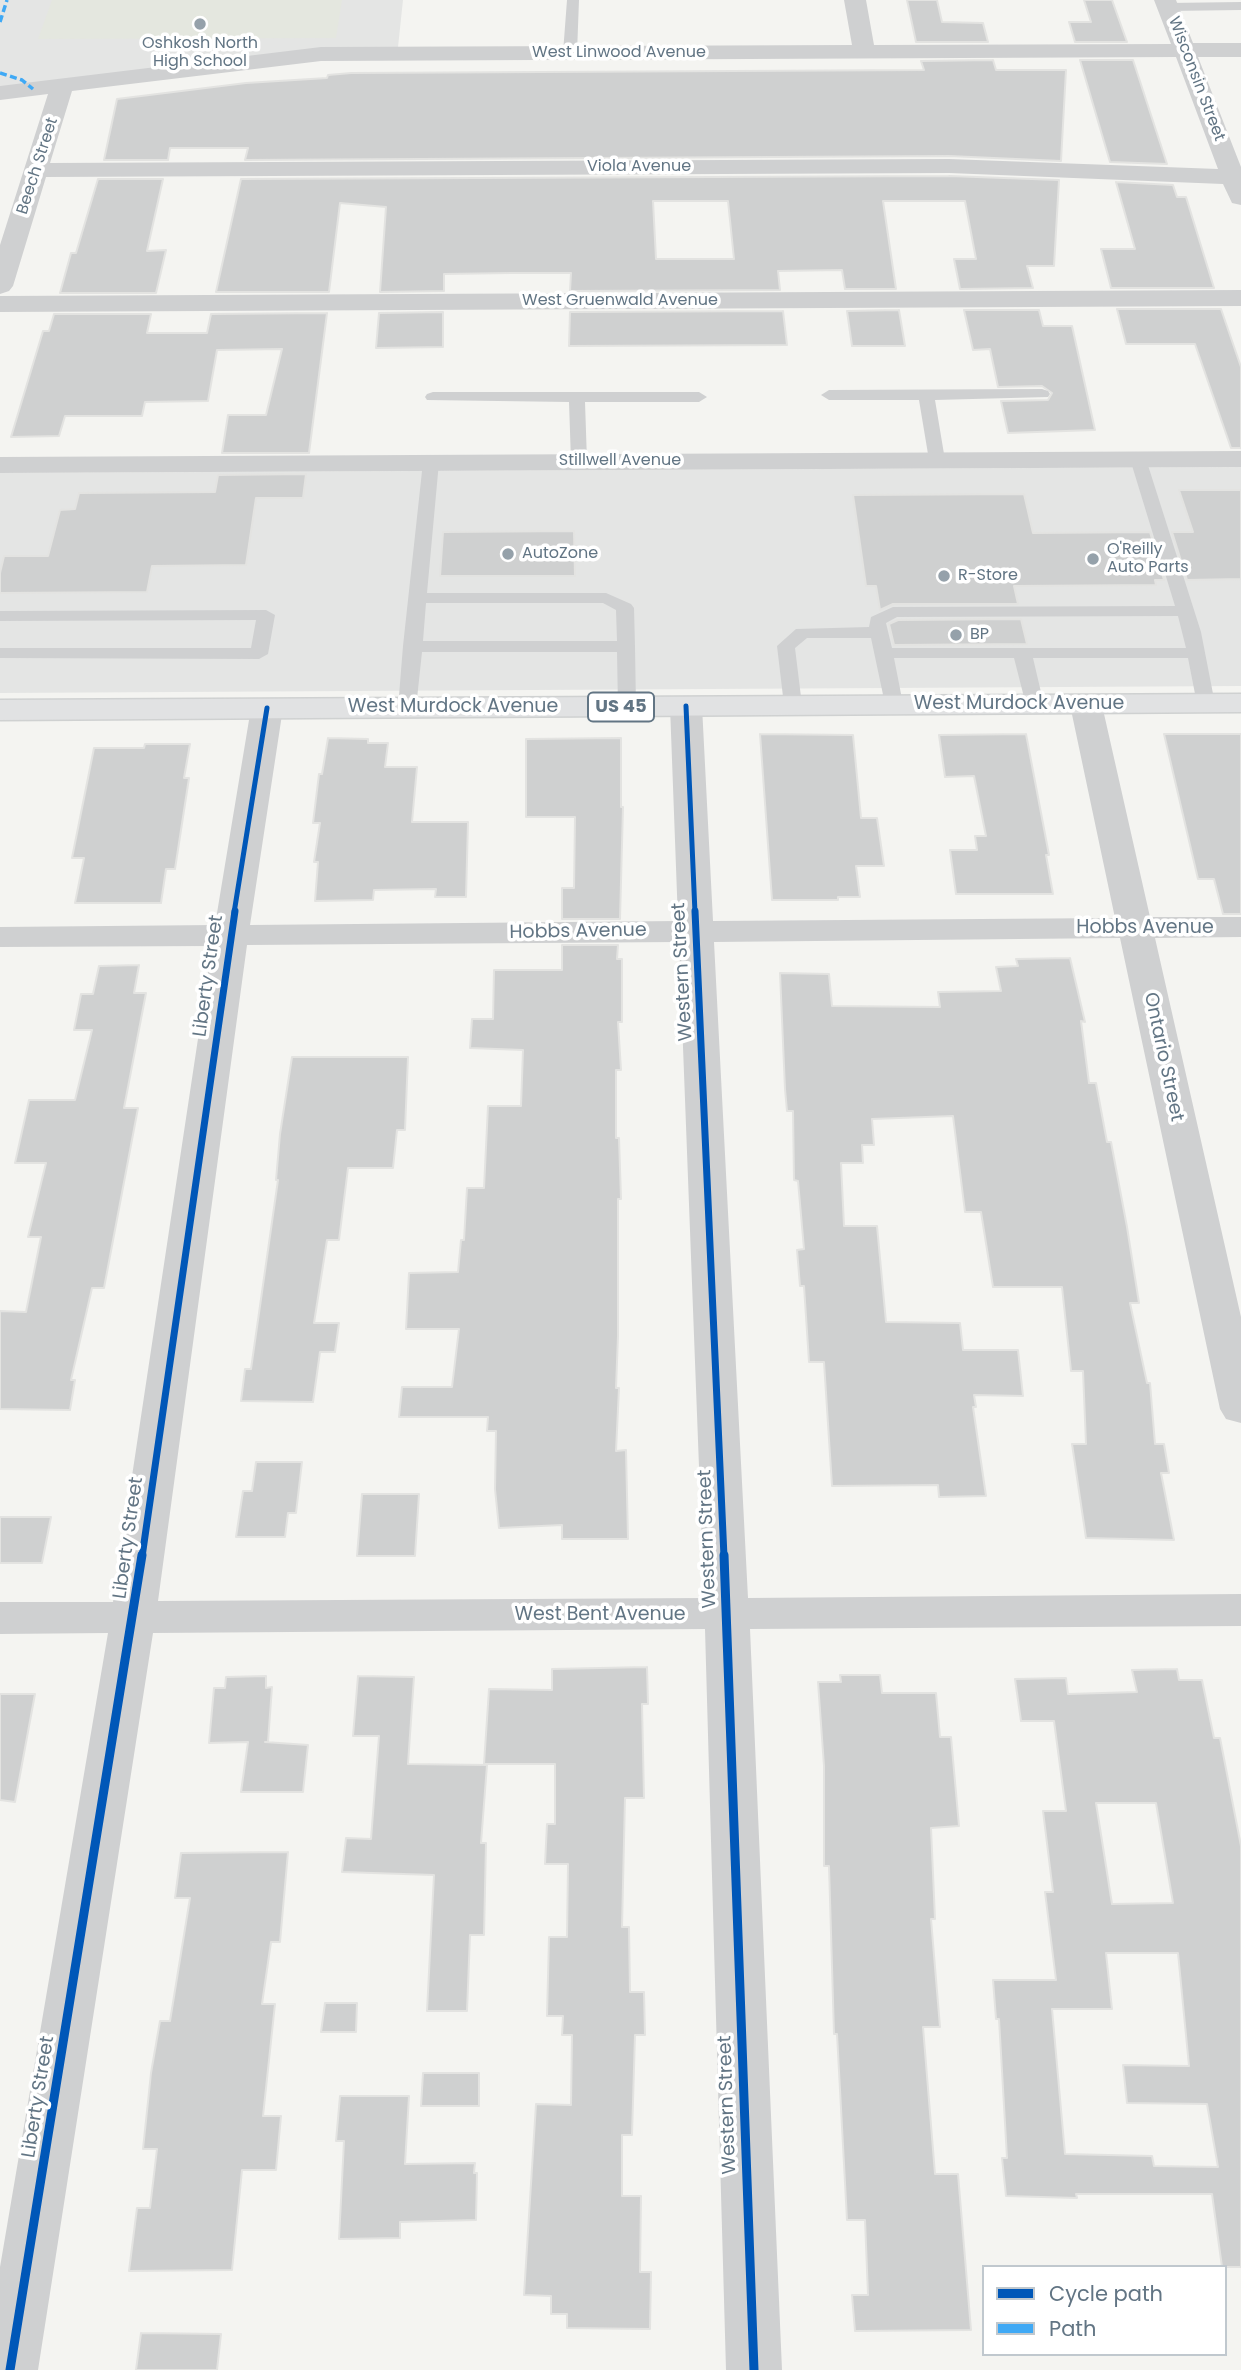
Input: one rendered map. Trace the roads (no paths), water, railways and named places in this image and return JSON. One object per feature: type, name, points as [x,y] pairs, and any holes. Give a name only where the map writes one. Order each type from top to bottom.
[{"type":"main road","name":"West Murdock Avenue","points":[[0,710],[1241,704]]},
{"type":"street","points":[[855,0],[864,52]]},
{"type":"street","name":"Wisconsin Street","points":[[1167,3],[1238,184]]},
{"type":"street","name":"West Linwood Avenue","points":[[0,93],[321,54],[1241,50]]},
{"type":"street","name":"Beech Street","points":[[0,286],[62,86]]},
{"type":"street","name":"Viola Avenue","points":[[37,170],[949,166],[1238,184]]},
{"type":"street","name":"West Gruenwald Avenue","points":[[0,304],[1241,298]]},
{"type":"street","name":"Stillwell Avenue","points":[[0,465],[1241,458]]},
{"type":"street","name":"Ontario Street","points":[[1086,705],[1241,1409]]},
{"type":"street","name":"Western Street","points":[[686,706],[727,1614],[754,2370]]},
{"type":"street","name":"Liberty Street","points":[[10,2370],[133,1618],[231,935],[267,708]]},
{"type":"street","name":"Hobbs Avenue","points":[[0,937],[1241,927]]},
{"type":"street","name":"West Bent Avenue","points":[[0,1618],[1241,1610]]},
{"type":"lane","points":[[570,53],[573,0]]},
{"type":"lane","points":[[1167,3],[1241,6]]},
{"type":"lane","points":[[829,395],[1042,394]]},
{"type":"lane","points":[[926,395],[937,460]]},
{"type":"lane","points":[[433,397],[699,397]]},
{"type":"lane","points":[[578,397],[579,461]]},
{"type":"lane","points":[[1138,459],[1185,611],[1206,704]]},
{"type":"lane","points":[[407,708],[431,462]]},
{"type":"lane","points":[[417,598],[606,598],[625,608],[627,706]]},
{"type":"lane","points":[[894,704],[877,621],[893,612],[1185,611]]},
{"type":"lane","points":[[0,615],[266,615],[259,654],[0,653]]},
{"type":"lane","points":[[793,705],[786,646],[802,634],[879,632]]},
{"type":"lane","points":[[412,646],[626,647]]},
{"type":"lane","points":[[884,653],[1196,653]]},
{"type":"lane","points":[[1022,653],[1035,705]]},
{"type":"place","name":"Oshkosh North High School","points":[[200,24]]},
{"type":"place","name":"AutoZone","points":[[508,554]]},
{"type":"place","name":"O'Reilly Auto Parts","points":[[1093,559]]},
{"type":"place","name":"R-Store","points":[[944,576]]},
{"type":"place","name":"BP","points":[[956,635]]}]
